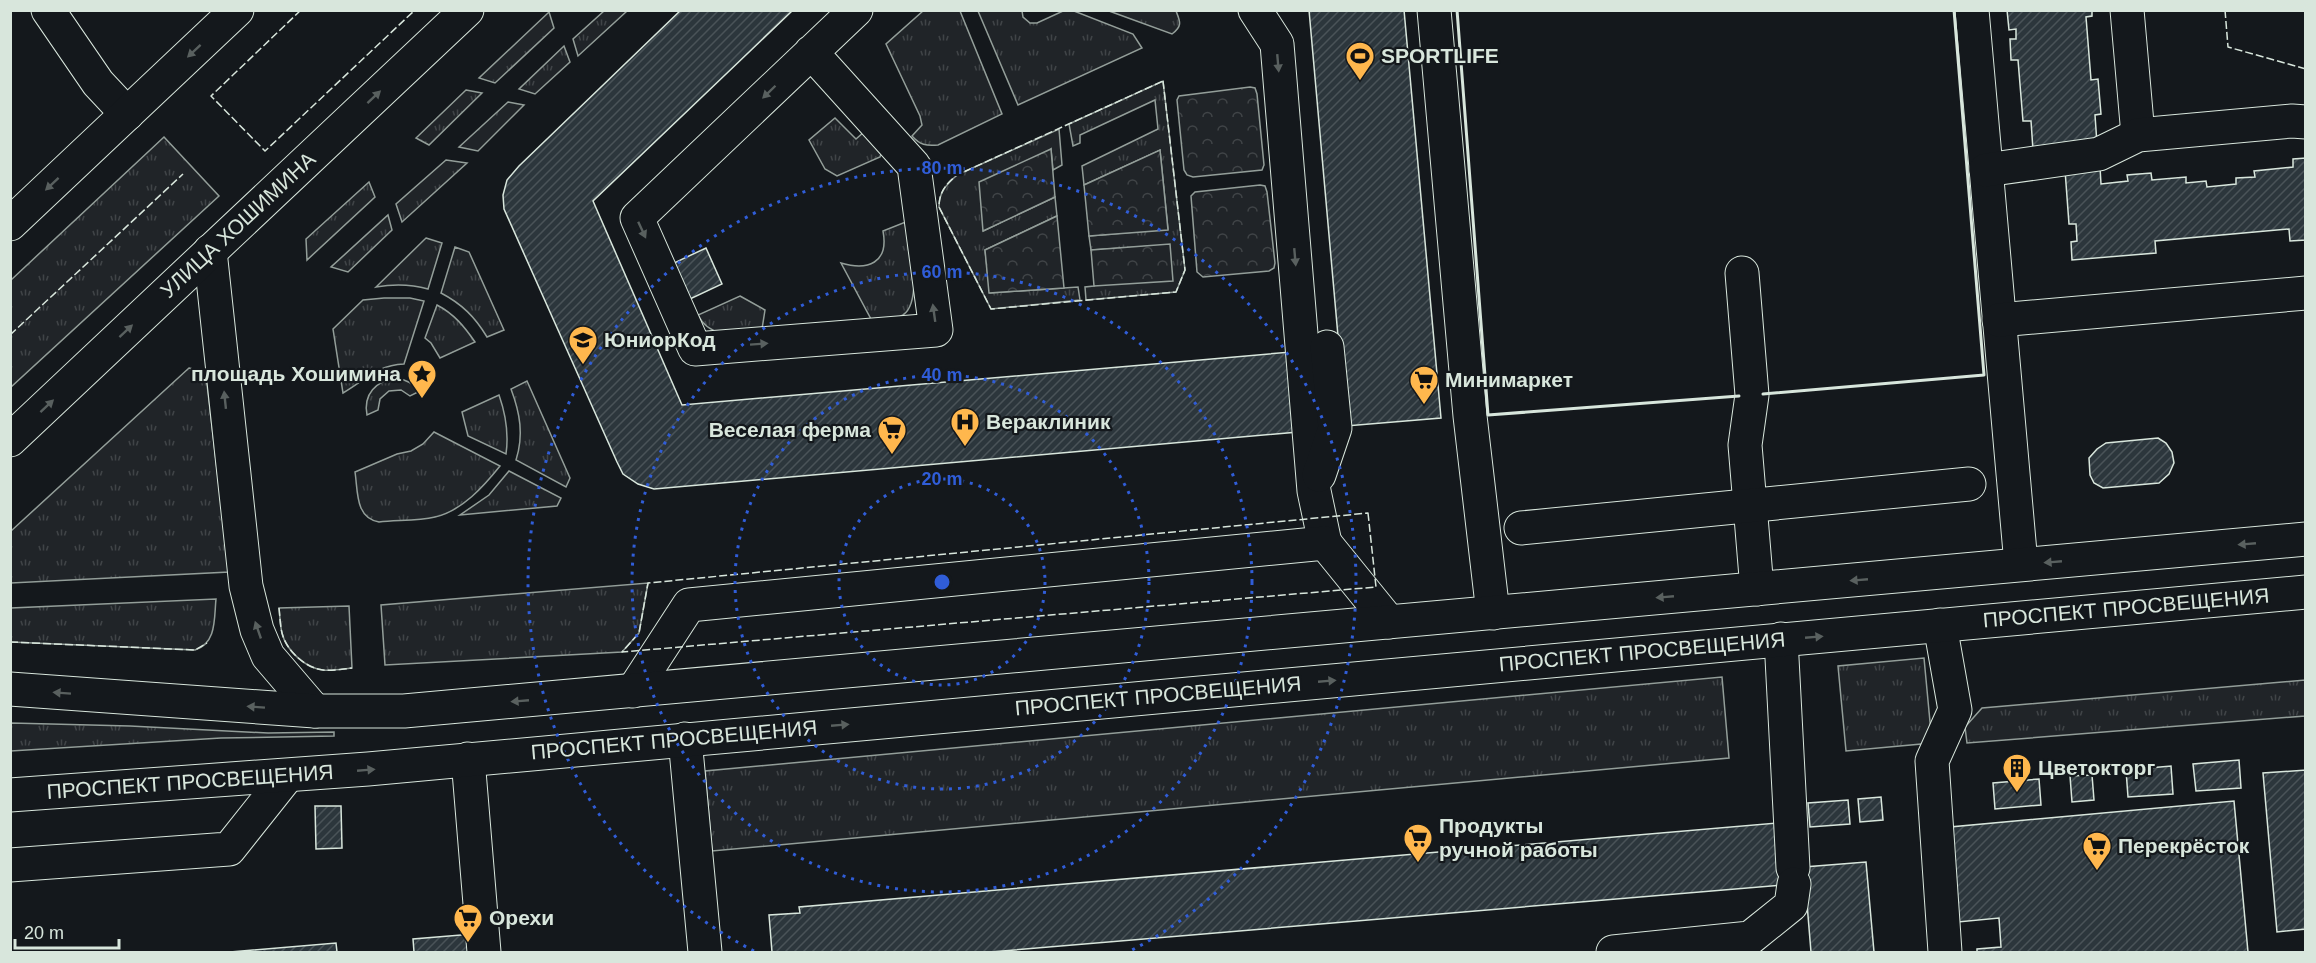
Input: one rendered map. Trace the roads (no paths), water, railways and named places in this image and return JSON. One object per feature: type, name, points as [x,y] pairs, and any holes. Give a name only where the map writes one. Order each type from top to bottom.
[{"type":"main road","points":[[48,10],[98,82],[127,114]]},
{"type":"main road","points":[[10,224],[237,10]]},
{"type":"main road","name":"УЛИЦА ХОШИМИНА","points":[[10,440],[467,10]]},
{"type":"main road","points":[[811,52],[914,166],[936,330],[695,349],[637,219],[811,52],[856,10]]},
{"type":"main road","points":[[1255,10],[1277,44],[1314,491],[1325,543],[1389,622]]},
{"type":"main road","points":[[1434,10],[1470,416],[1493,613]]},
{"type":"main road","points":[[1972,10],[2021,564]]},
{"type":"main road","points":[[2127,10],[2138,135]]},
{"type":"main road","points":[[1986,170],[2099,154],[2138,135],[2292,121],[2306,122]]},
{"type":"main road","points":[[210,251],[246,586],[257,630],[268,656],[315,711]]},
{"type":"main road","points":[[1743,273],[1752,395],[1745,445],[1757,589]]},
{"type":"main road","points":[[1999,320],[2306,293]]},
{"type":"main road","points":[[1314,491],[1335,428],[1327,347]]},
{"type":"main road","points":[[1521,528],[1970,484]]},
{"type":"main road","points":[[10,689],[315,711],[404,711],[2306,539]]},
{"type":"main road","points":[[633,691],[689,605],[1325,543]]},
{"type":"main road","name":"ПРОСПЕКТ ПРОСВЕЩЕНИЯ","points":[[10,795],[287,776],[2306,592]]},
{"type":"main road","points":[[1940,625],[1955,710],[1932,761],[1945,952]]},
{"type":"main road","points":[[1613,952],[1751,945],[1791,905],[1794,876],[1781,639]]},
{"type":"main road","points":[[686,739],[705,952]]},
{"type":"main road","points":[[468,759],[484,952]]},
{"type":"main road","points":[[10,865],[229,849],[287,776]]},
{"type":"place","name":"SPORTLIFE","points":[[1360,82]]},
{"type":"place","name":"ЮниорКод","points":[[583,366]]},
{"type":"place","name":"площадь Хошимина","points":[[422,400]]},
{"type":"place","name":"Минимаркет","points":[[1424,406]]},
{"type":"place","name":"Вераклиник","points":[[965,448]]},
{"type":"place","name":"Веселая ферма","points":[[892,456]]},
{"type":"place","name":"Цветокторг","points":[[2017,794]]},
{"type":"place","name":"Продукты ручной работы","points":[[1418,864]]},
{"type":"place","name":"Перекрёсток","points":[[2097,872]]},
{"type":"place","name":"Орехи","points":[[468,944]]}]
